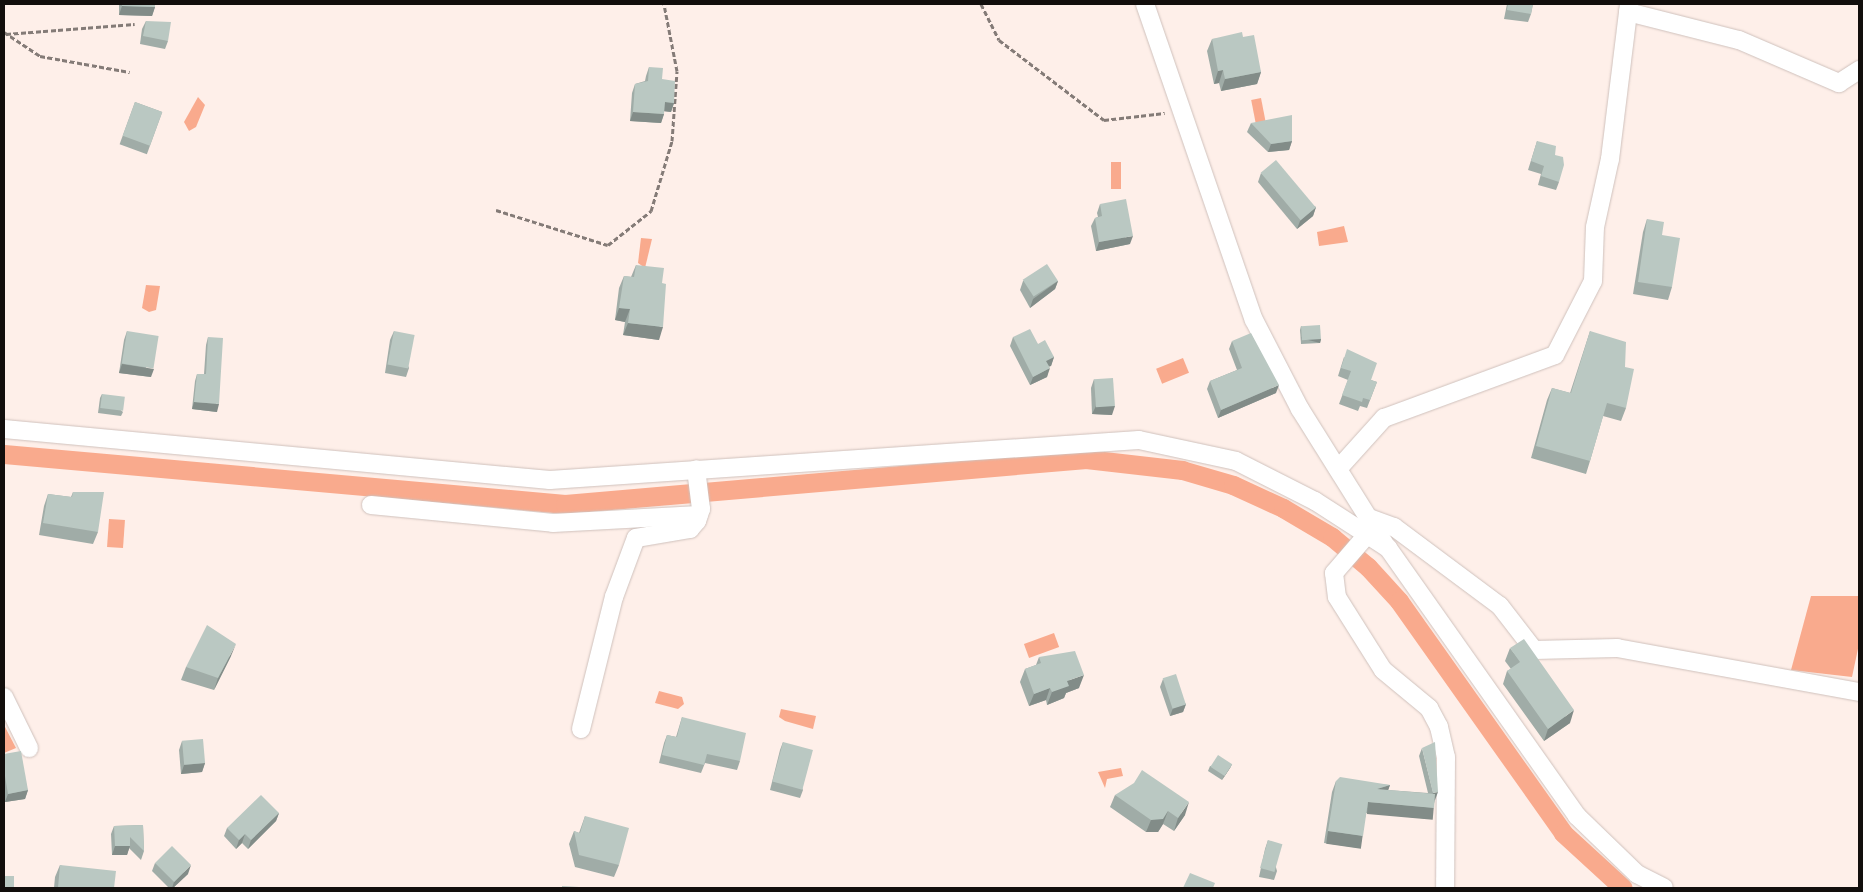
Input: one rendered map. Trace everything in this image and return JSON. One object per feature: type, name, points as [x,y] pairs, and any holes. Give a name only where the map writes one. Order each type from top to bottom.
[{"type":"street","points":[[1145,4],[1180,112],[1254,320],[1300,409],[1388,548],[1577,816],[1637,874],[1663,888]]},
{"type":"street","points":[[1338,469],[1384,418],[1555,355],[1593,281],[1595,227],[1610,159],[1628,8],[1739,40],[1839,83],[1859,70]]},
{"type":"street","points":[[4,429],[550,480],[1139,440],[1236,461],[1315,501],[1366,536],[1388,548]]},
{"type":"street","points":[[582,729],[614,597],[636,538],[690,529],[700,512],[696,469]]},
{"type":"street","points":[[371,505],[553,523],[700,512]]},
{"type":"street","points":[[1369,518],[1394,527],[1500,606],[1534,650],[1617,648],[1859,692]]},
{"type":"street","points":[[1366,536],[1334,573],[1338,597],[1383,670],[1429,708],[1439,726],[1446,757],[1445,888]]},
{"type":"street","points":[[4,697],[29,748]]},
{"type":"path","points":[[496,210],[608,245],[651,211],[672,141],[677,70],[664,4]]},
{"type":"path","points":[[981,4],[999,40],[1104,120],[1180,112]]},
{"type":"path","points":[[5,33],[134,24]]},
{"type":"path","points":[[5,33],[40,56],[130,72]]},
{"type":"shaded area","points":[[198,97],[205,105],[196,127],[189,131],[184,122]]},
{"type":"shaded area","points":[[1261,98],[1266,123],[1256,124],[1251,100]]},
{"type":"shaded area","points":[[1111,162],[1121,162],[1121,189],[1111,189]]},
{"type":"shaded area","points":[[1344,226],[1348,242],[1319,246],[1317,232]]},
{"type":"shaded area","points":[[641,238],[652,239],[645,268],[638,263]]},
{"type":"shaded area","points":[[146,285],[160,286],[156,310],[149,312],[142,308]]},
{"type":"shaded area","points":[[1183,358],[1189,373],[1162,384],[1156,369]]},
{"type":"shaded area","points":[[109,519],[125,520],[123,548],[107,547]]},
{"type":"shaded area","points":[[1811,596],[1859,596],[1859,644],[1852,677],[1791,670]]},
{"type":"shaded area","points":[[1054,633],[1059,647],[1029,658],[1024,644]]},
{"type":"shaded area","points":[[659,691],[682,697],[684,704],[678,709],[655,703]]},
{"type":"shaded area","points":[[781,709],[816,716],[813,729],[785,721],[779,717]]},
{"type":"shaded area","points":[[4,725],[16,748],[4,753]]},
{"type":"shaded area","points":[[1121,768],[1123,776],[1107,779],[1105,788],[1098,772]]},
{"type":"building","points":[[122,4],[155,4],[155,7],[122,6]]},
{"type":"building","points":[[1508,4],[1533,4],[1531,14],[1507,10]]},
{"type":"building","points":[[146,21],[171,22],[168,41],[143,36]]},
{"type":"building","points":[[1242,32],[1243,37],[1254,35],[1261,72],[1225,79],[1223,70],[1218,71],[1212,39]]},
{"type":"building","points":[[649,67],[663,68],[662,79],[675,81],[674,103],[665,102],[664,114],[633,112],[635,84],[648,81]]},
{"type":"building","points":[[135,102],[162,112],[150,146],[123,136]]},
{"type":"building","points":[[1292,115],[1292,141],[1271,144],[1251,123]]},
{"type":"building","points":[[1537,141],[1556,146],[1555,155],[1563,157],[1564,165],[1559,182],[1541,176],[1544,166],[1531,161]]},
{"type":"building","points":[[1276,160],[1316,207],[1301,220],[1261,173]]},
{"type":"building","points":[[1126,199],[1133,236],[1099,242],[1095,218],[1102,216],[1100,204]]},
{"type":"building","points":[[1647,219],[1664,222],[1662,235],[1680,238],[1672,287],[1638,282]]},
{"type":"building","points":[[1047,264],[1058,281],[1034,297],[1023,280]]},
{"type":"building","points":[[636,265],[664,268],[662,283],[666,284],[663,327],[628,323],[630,309],[619,308],[624,276],[634,277]]},
{"type":"building","points":[[1320,325],[1321,339],[1302,340],[1301,326]]},
{"type":"building","points":[[1030,329],[1038,344],[1045,340],[1054,357],[1046,361],[1050,368],[1033,377],[1013,337]]},
{"type":"building","points":[[127,331],[159,336],[153,369],[122,364]]},
{"type":"building","points":[[394,331],[415,335],[408,368],[388,364]]},
{"type":"building","points":[[1590,331],[1626,342],[1625,367],[1634,369],[1626,408],[1607,403],[1590,461],[1536,446],[1552,388],[1571,393]]},
{"type":"building","points":[[1251,333],[1279,385],[1221,410],[1210,381],[1242,368],[1232,341]]},
{"type":"building","points":[[208,337],[223,338],[219,404],[194,402],[197,374],[206,374]]},
{"type":"building","points":[[1347,349],[1377,363],[1371,380],[1377,382],[1370,400],[1363,398],[1362,402],[1342,395],[1351,371],[1341,368]]},
{"type":"building","points":[[1113,378],[1115,406],[1096,407],[1094,379]]},
{"type":"building","points":[[102,394],[125,397],[123,411],[100,408]]},
{"type":"building","points":[[73,492],[104,492],[98,532],[43,523],[48,494],[72,497]]},
{"type":"building","points":[[207,625],[236,644],[218,678],[186,667]]},
{"type":"building","points":[[1524,639],[1574,710],[1548,729],[1507,671],[1520,662],[1510,648]]},
{"type":"building","points":[[1075,651],[1084,675],[1067,681],[1069,686],[1052,692],[1050,688],[1034,694],[1025,669],[1041,663],[1039,657]]},
{"type":"building","points":[[1176,674],[1186,704],[1173,709],[1163,678]]},
{"type":"building","points":[[682,717],[746,733],[740,761],[707,754],[704,765],[662,755],[667,735],[677,737]]},
{"type":"building","points":[[203,739],[205,763],[184,765],[182,741]]},
{"type":"building","points":[[783,742],[813,750],[802,790],[772,782]]},
{"type":"building","points":[[1435,742],[1438,792],[1433,793],[1422,748]]},
{"type":"building","points":[[21,751],[28,790],[8,794],[4,770],[4,754]]},
{"type":"building","points":[[1218,755],[1232,764],[1225,776],[1210,767]]},
{"type":"building","points":[[1142,770],[1189,802],[1178,818],[1168,811],[1163,819],[1151,820],[1115,795],[1134,783]]},
{"type":"building","points":[[1340,777],[1390,785],[1377,789],[1435,794],[1434,808],[1368,802],[1363,836],[1328,831],[1336,781]]},
{"type":"building","points":[[261,795],[279,813],[251,840],[245,834],[239,840],[227,828]]},
{"type":"building","points":[[585,816],[629,828],[619,865],[579,855],[574,831],[580,833]]},
{"type":"building","points":[[143,825],[144,851],[130,837],[130,846],[115,846],[114,826]]},
{"type":"building","points":[[1268,840],[1282,844],[1274,872],[1260,868]]},
{"type":"building","points":[[172,846],[191,865],[174,882],[155,863]]},
{"type":"building","points":[[60,865],[116,871],[114,888],[58,888]]},
{"type":"building","points":[[1190,873],[1215,883],[1213,888],[1183,888]]},
{"type":"building","points":[[4,876],[14,876],[14,888],[4,888]]},
{"type":"building","points":[[562,886],[579,887],[579,888],[562,888]]},
{"type":"waterway","points":[[4,454],[565,504],[1086,459],[1182,470],[1233,485],[1283,508],[1332,537],[1368,567],[1399,601],[1563,833],[1623,888]]}]
